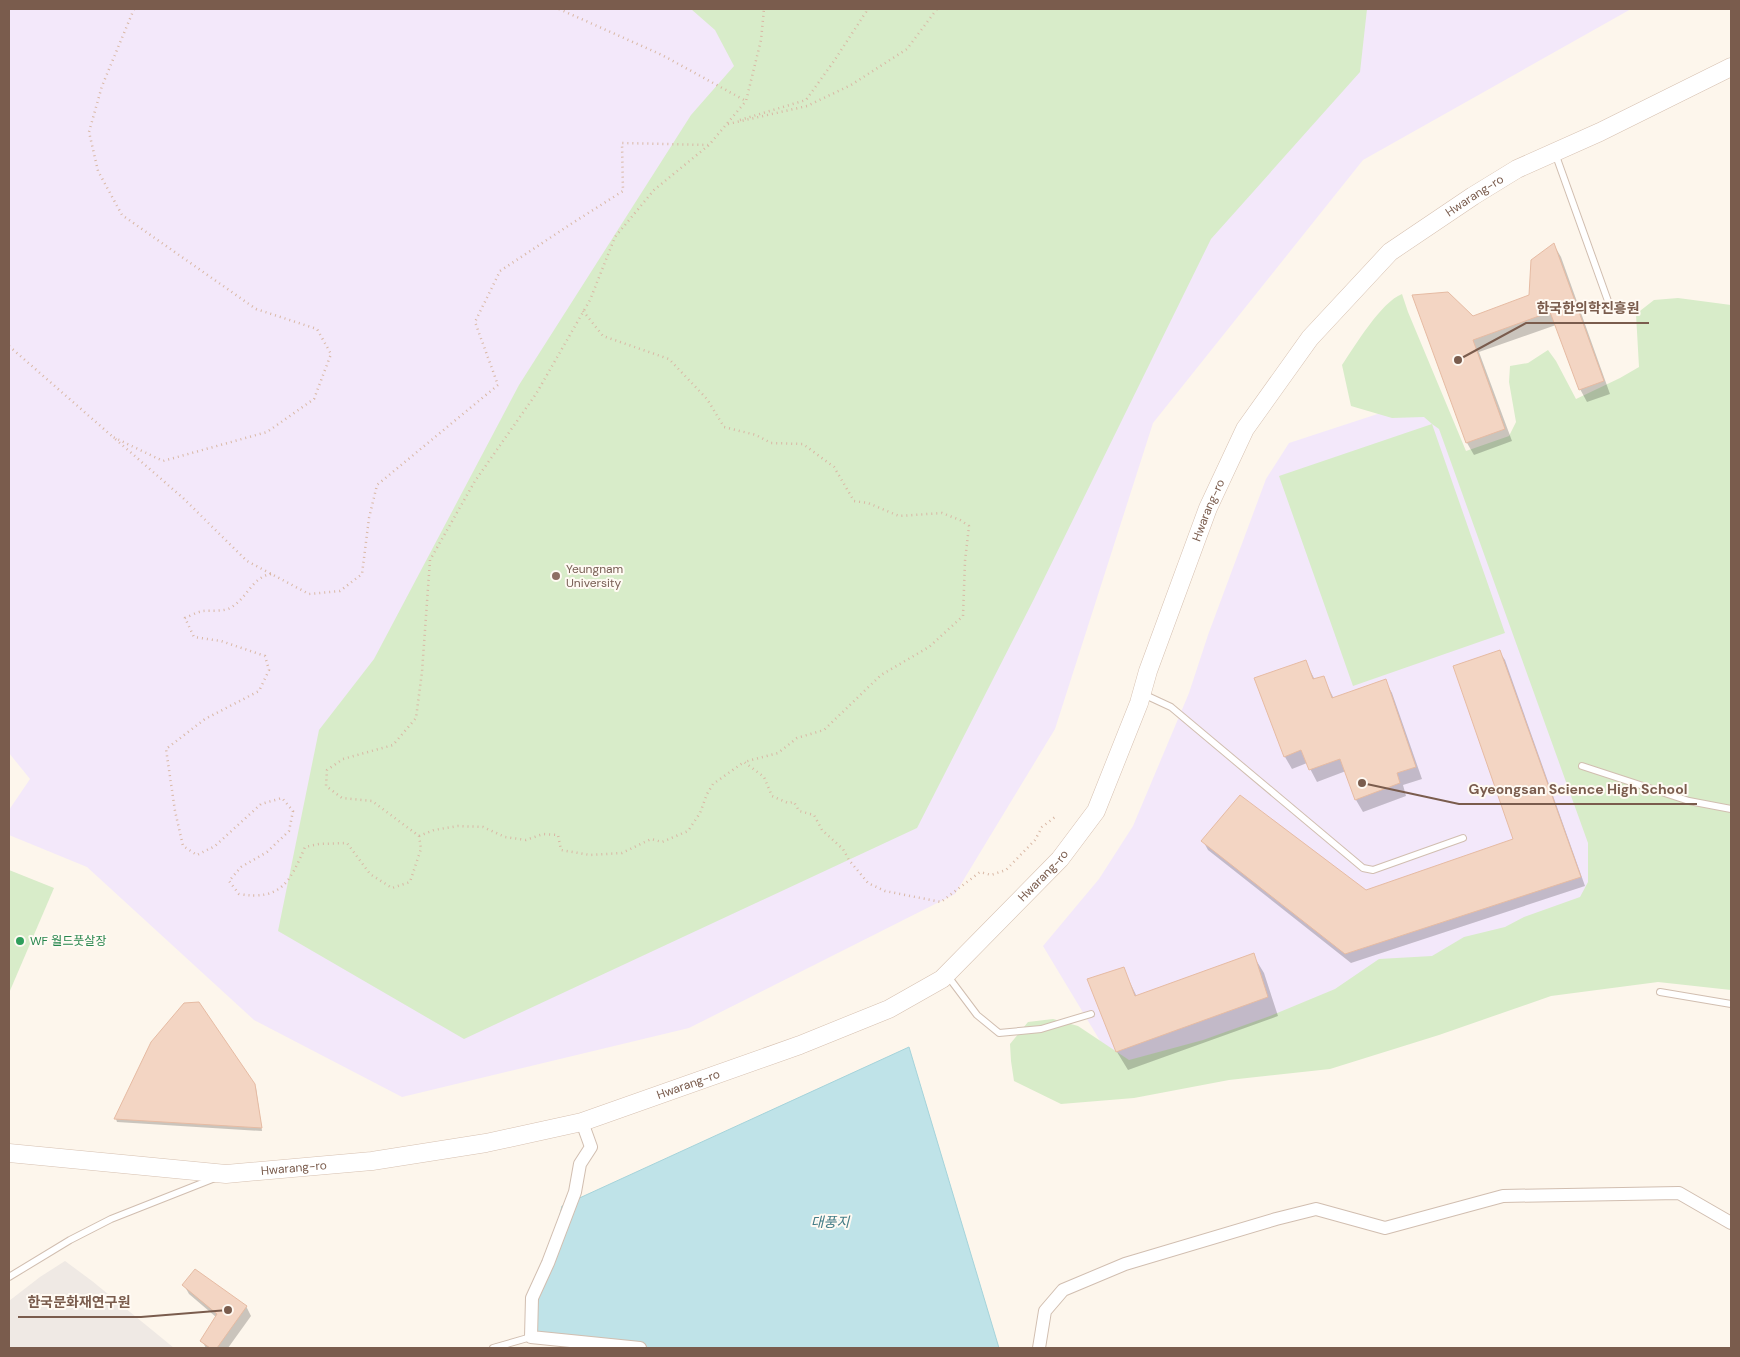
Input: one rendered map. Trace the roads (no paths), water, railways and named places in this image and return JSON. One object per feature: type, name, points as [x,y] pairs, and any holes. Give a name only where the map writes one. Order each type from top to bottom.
[{"type":"street","name":"Hwarang-ro","points":[[9,1153],[226,1174],[372,1161],[486,1143],[582,1122],[800,1045],[889,1009],[942,979],[1060,860],[1096,811],[1142,693],[1148,671],[1208,508],[1245,429],[1310,338],[1390,252],[1473,196],[1517,169],[1617,124],[1731,67]]},
{"type":"street","points":[[582,1122],[591,1146],[580,1164],[575,1192],[548,1263],[532,1298],[531,1336],[640,1348]]},
{"type":"street","points":[[1039,1348],[1046,1311],[1063,1290],[1125,1264],[1316,1209],[1385,1228],[1503,1196],[1678,1193],[1731,1223]]},
{"type":"lane","points":[[1554,152],[1608,301]]},
{"type":"lane","points":[[1142,693],[1171,706],[1363,868],[1373,870],[1463,838]]},
{"type":"lane","points":[[1582,766],[1690,801],[1731,809]]},
{"type":"lane","points":[[947,974],[977,1016],[999,1034],[1041,1029],[1091,1014]]},
{"type":"lane","points":[[1660,992],[1731,1004]]},
{"type":"lane","points":[[9,1277],[111,1218],[226,1174]]},
{"type":"lane","points":[[493,1348],[531,1336]]},
{"type":"water","name":"대풍지","points":[[909,1047],[999,1348],[579,1348],[531,1337],[532,1298],[548,1263],[562,1206]]},
{"type":"place","name":"한국한의학진흥원","points":[[1458,360]]},
{"type":"place","name":"Yeungnam University","points":[[556,576]]},
{"type":"place","name":"Gyeongsan Science High School","points":[[1362,783]]},
{"type":"place","name":"WF 월드풋살장","points":[[20,941]]},
{"type":"place","name":"한국문화재연구원","points":[[228,1310]]}]
